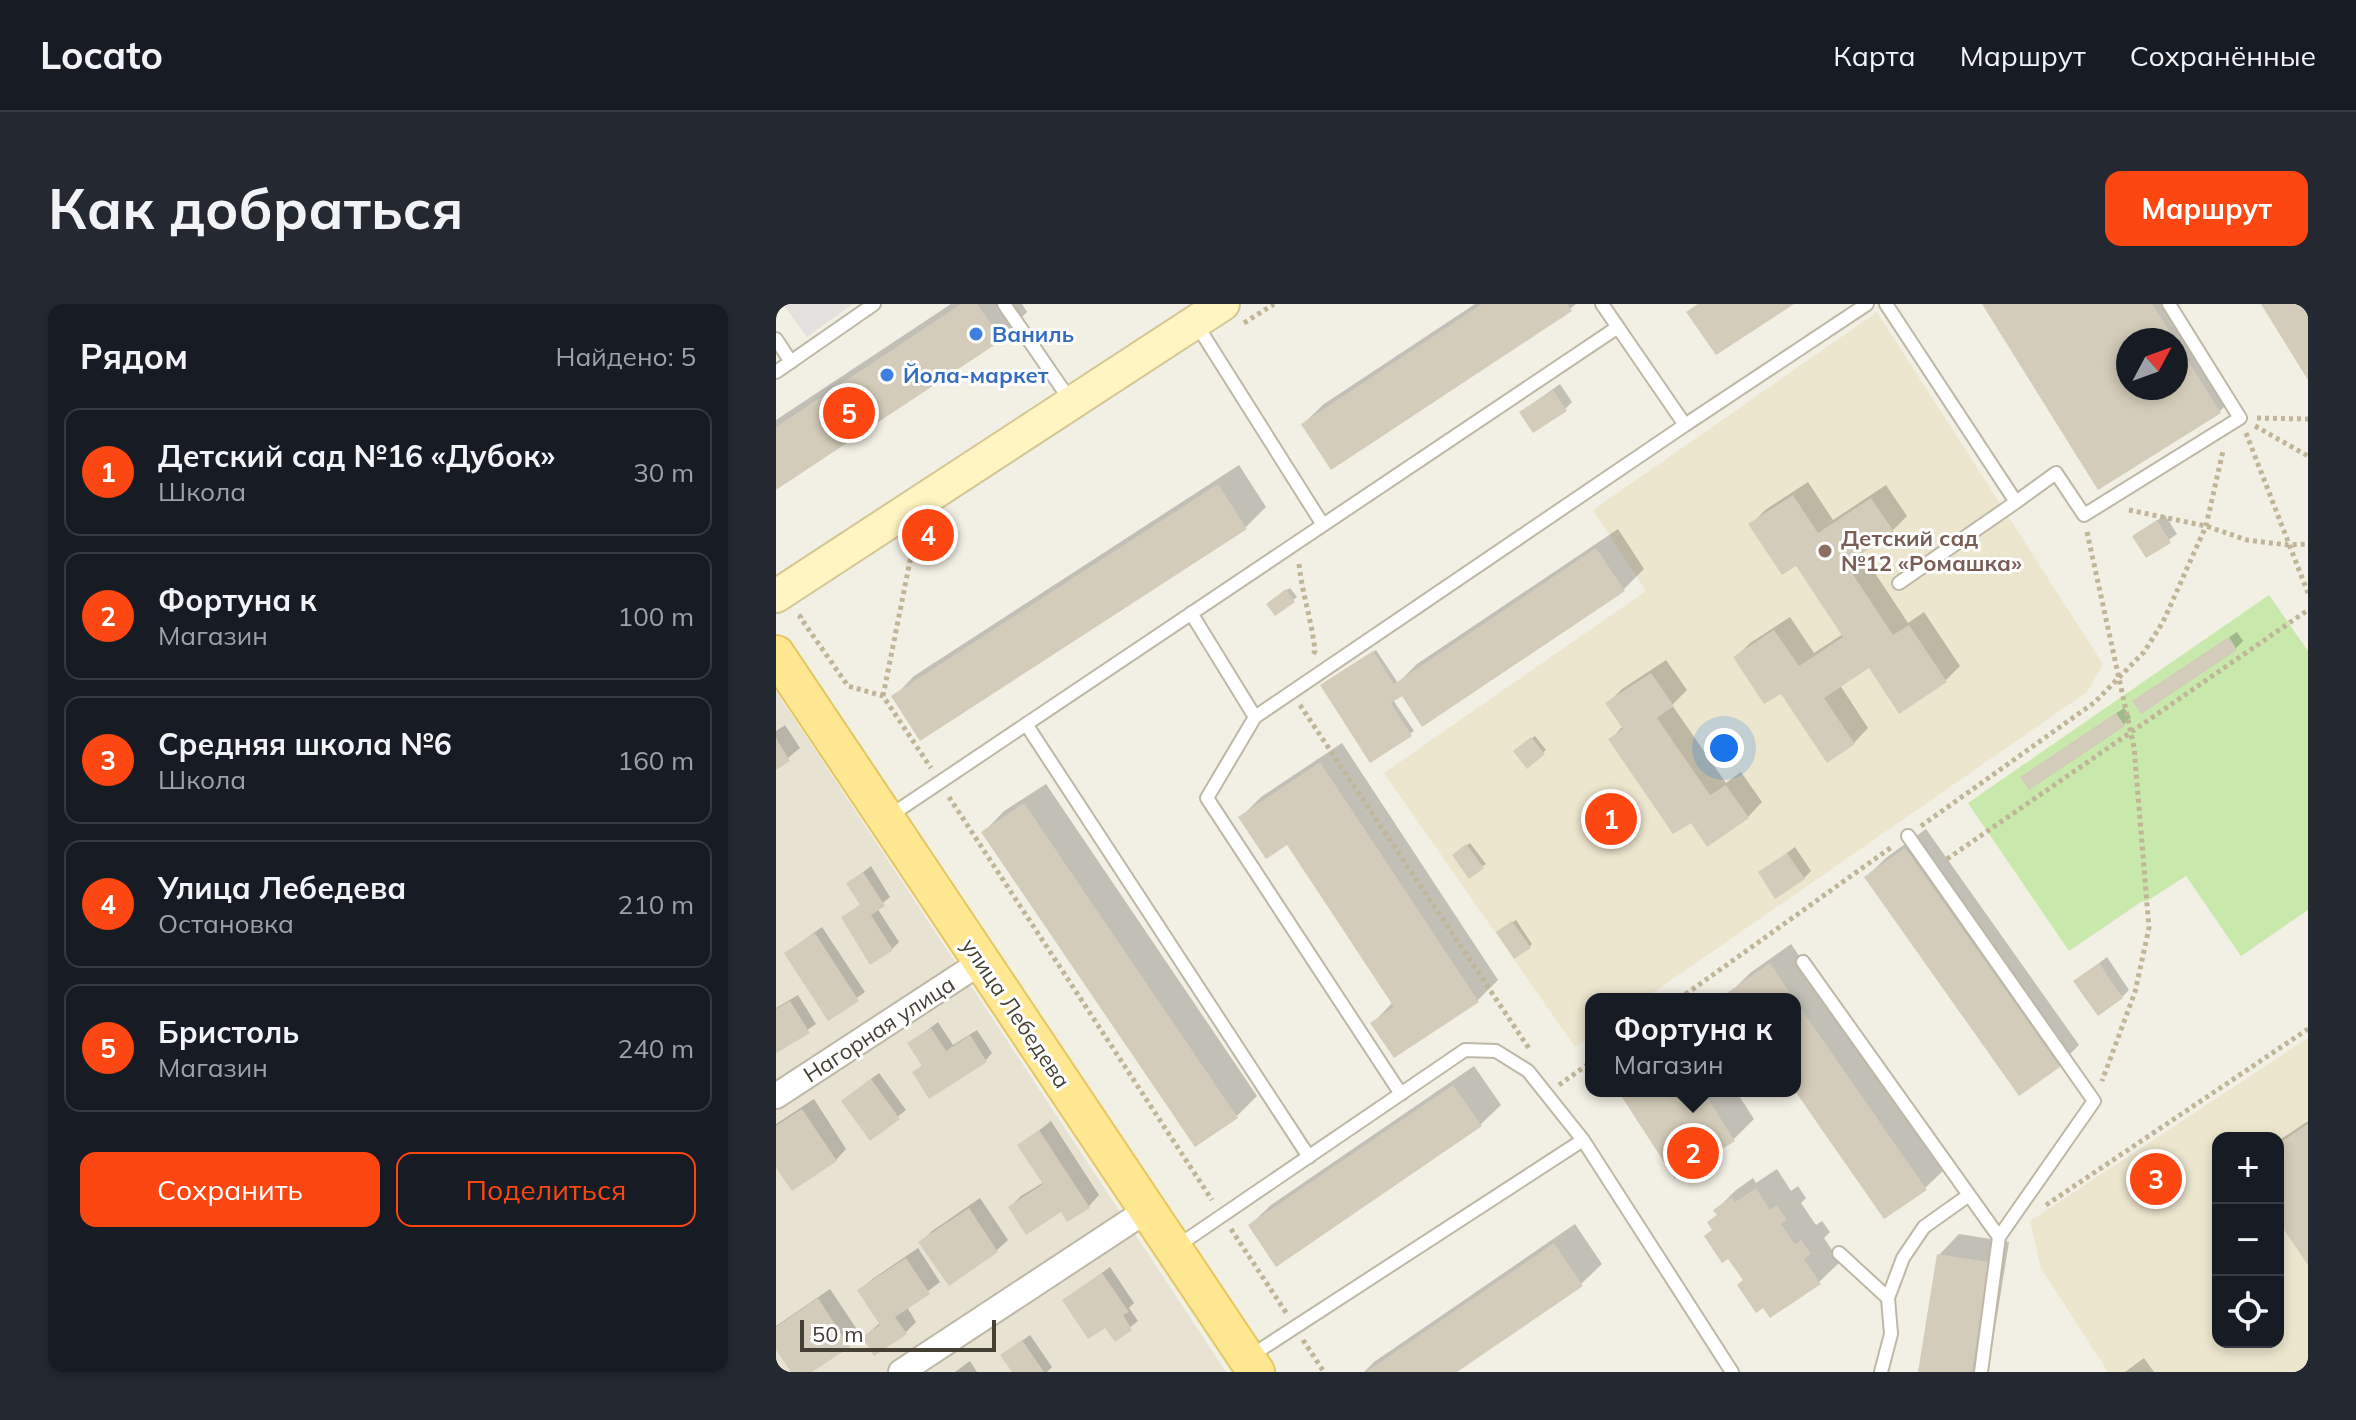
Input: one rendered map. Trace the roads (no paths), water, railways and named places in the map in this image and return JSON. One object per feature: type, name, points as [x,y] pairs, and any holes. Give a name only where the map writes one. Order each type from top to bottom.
[{"type":"main road","name":"улица Лебедева","points":[[776,654],[1251,1365]]},
{"type":"street","points":[[788,606],[1072,403],[1223,304]]},
{"type":"street","name":"Нагорная улица","points":[[776,1096],[981,962]]},
{"type":"street","points":[[901,1372],[1147,1210]]},
{"type":"lane","points":[[776,372],[874,304]]},
{"type":"lane","points":[[1004,304],[1072,403]]},
{"type":"lane","points":[[1602,304],[1685,425]]},
{"type":"lane","points":[[1401,1094],[1207,798],[1255,717],[1867,304]]},
{"type":"lane","points":[[1886,304],[2016,502]]},
{"type":"lane","points":[[1899,583],[2056,473],[2084,515],[2240,418],[2169,304]]},
{"type":"lane","points":[[1195,322],[1323,525]]},
{"type":"lane","points":[[886,819],[1618,327]]},
{"type":"lane","points":[[776,339],[791,362]]},
{"type":"lane","points":[[1191,613],[1255,717]]},
{"type":"lane","points":[[1026,724],[1309,1157]]},
{"type":"lane","points":[[1908,836],[2094,1101],[1999,1237],[1981,1372]]},
{"type":"lane","points":[[1803,962],[1999,1237]]},
{"type":"lane","points":[[1173,1249],[1465,1050],[1496,1051],[1528,1071],[1583,1140],[1732,1372]]},
{"type":"lane","points":[[1251,1365],[1295,1327],[1583,1140]]},
{"type":"lane","points":[[1881,1372],[1891,1334],[1888,1298],[1903,1258],[1924,1227],[1969,1195]]},
{"type":"lane","points":[[1839,1253],[1888,1298]]},
{"type":"place","name":"Ваниль","points":[[976,334]]},
{"type":"place","name":"Йола-маркет","points":[[887,375]]},
{"type":"place","name":"Бристоль","points":[[849,413]]},
{"type":"place","name":"Улица Лебедева","points":[[928,535]]},
{"type":"place","name":"Детский сад №12 «Ромашка»","points":[[1825,551]]},
{"type":"place","name":"Детский сад №16 «Дубок»","points":[[1611,819]]},
{"type":"place","name":"Фортуна к","points":[[1693,1153]]},
{"type":"place","name":"Средняя школа №6","points":[[2156,1179]]}]
